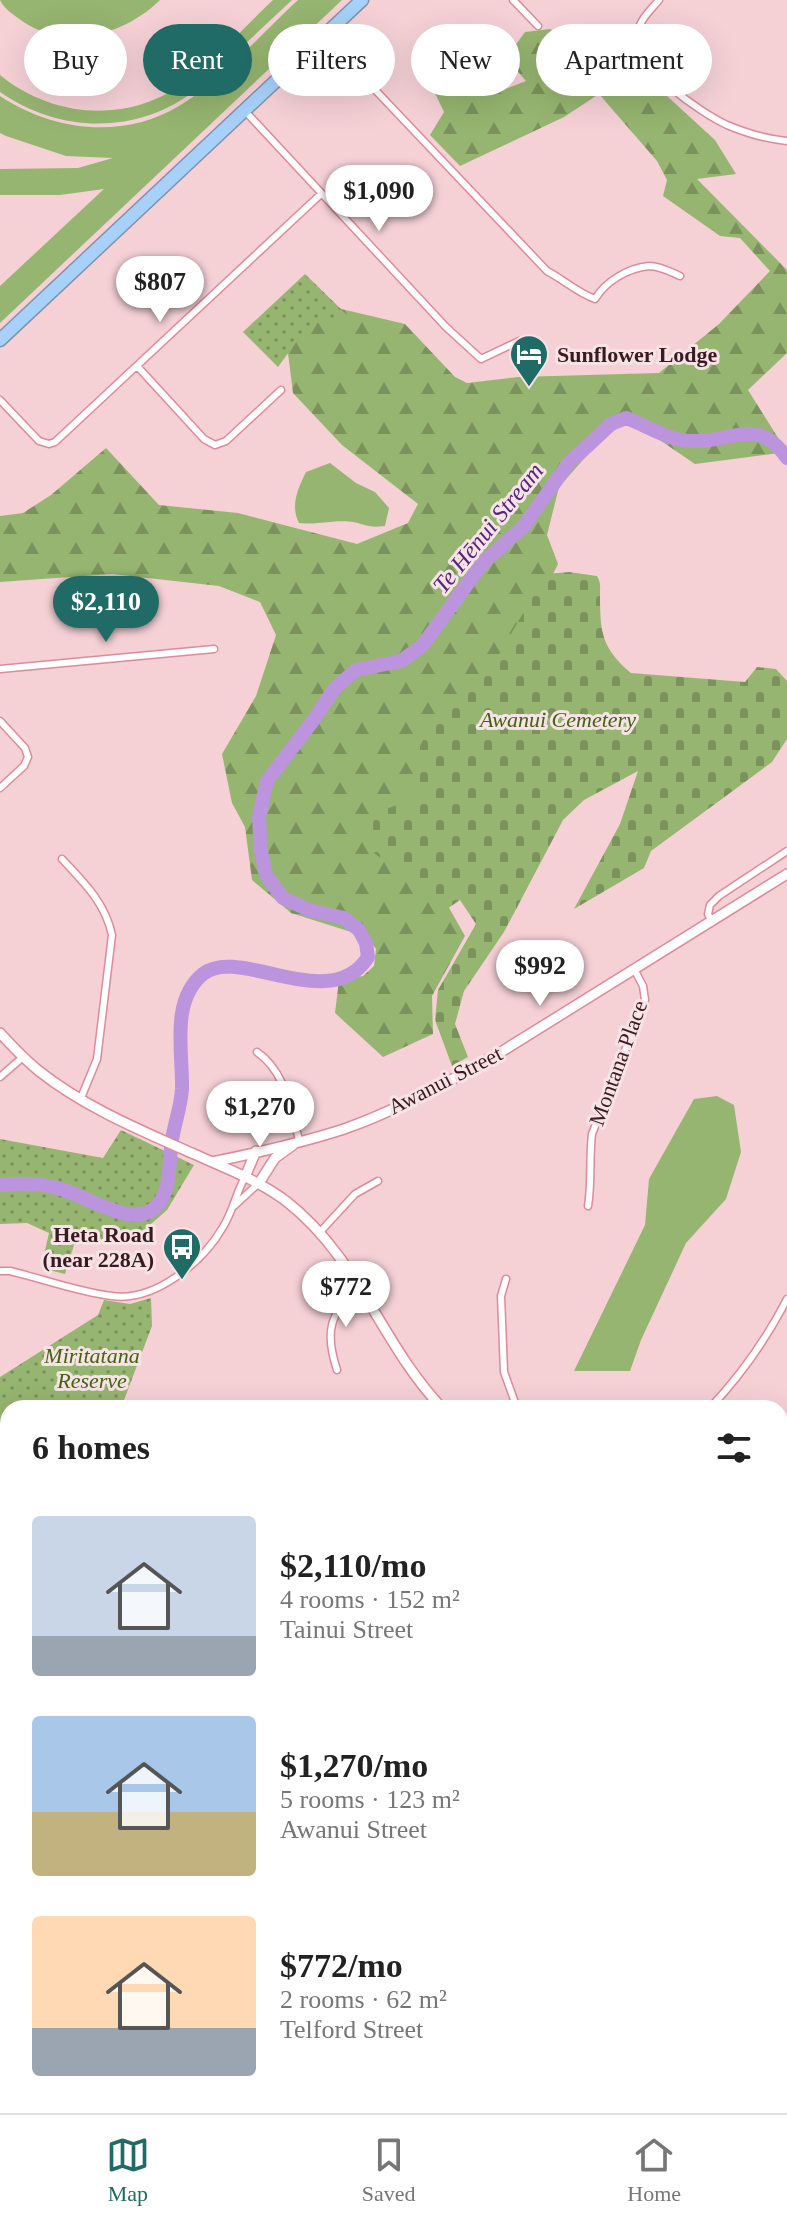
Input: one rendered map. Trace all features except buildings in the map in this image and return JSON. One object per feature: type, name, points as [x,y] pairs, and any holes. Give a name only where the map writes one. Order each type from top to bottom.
[{"type":"highway","points":[[337,24],[362,0]]},
{"type":"highway","points":[[0,340],[268,88]]},
{"type":"street","points":[[513,0],[536,24]]},
{"type":"street","points":[[659,0],[643,18],[637,34],[639,50],[652,69],[687,99],[726,125],[750,134],[787,141]]},
{"type":"street","points":[[381,96],[547,271],[567,281],[583,295],[595,299],[613,279],[649,266],[680,276]]},
{"type":"street","points":[[244,111],[446,327],[481,359],[519,341]]},
{"type":"street","points":[[0,400],[39,441],[49,444],[59,438],[321,194]]},
{"type":"street","points":[[137,366],[204,439],[215,445],[226,441],[281,390]]},
{"type":"street","points":[[0,669],[214,649]]},
{"type":"street","points":[[0,721],[25,748],[28,757],[24,766],[0,788]]},
{"type":"street","name":"Awanui Street","points":[[711,920],[708,914],[710,905],[719,896],[787,851]]},
{"type":"street","points":[[62,859],[98,900],[109,920],[112,935],[97,1059],[81,1098]]},
{"type":"street","name":"Awanui Street","points":[[212,1162],[296,1144],[369,1119],[483,1062],[787,874]]},
{"type":"street","name":"Montana Place","points":[[588,1206],[592,1134],[645,1000],[643,986],[634,969]]},
{"type":"street","points":[[0,1033],[41,1073],[81,1098],[155,1136],[259,1183],[286,1202],[339,1253],[403,1361],[435,1400]]},
{"type":"street","points":[[257,1052],[274,1066],[280,1076],[296,1144]]},
{"type":"street","points":[[0,1077],[23,1057]]},
{"type":"street","name":"Awanui Street","points":[[259,1183],[275,1158],[296,1144]]},
{"type":"street","points":[[234,1206],[235,1196],[256,1151]]},
{"type":"street","points":[[320,1232],[355,1194],[378,1181]]},
{"type":"street","points":[[0,1271],[115,1297],[144,1292],[172,1279],[199,1257],[218,1235],[234,1206],[259,1183]]},
{"type":"street","points":[[506,1279],[501,1296],[504,1372],[514,1400]]},
{"type":"street","points":[[337,1370],[330,1343],[333,1320],[341,1306],[362,1289]]},
{"type":"street","points":[[718,1400],[774,1323],[787,1299]]},
{"type":"green space","points":[[0,0],[160,0],[126,24],[28,24]]},
{"type":"green space","points":[[273,0],[292,0],[252,37],[252,24],[249,24]]},
{"type":"green space","points":[[298,0],[342,0],[317,24],[273,24]]},
{"type":"green space","points":[[268,29],[268,70],[252,85],[252,44]]},
{"type":"green space","points":[[536,31],[536,96],[596,96],[564,117],[460,166],[430,135],[444,112],[436,96],[520,96],[520,83],[526,81],[520,74],[520,39],[525,32]]},
{"type":"green space","points":[[0,75],[24,91],[24,96],[35,96],[64,107],[110,110],[162,96],[186,96],[150,115],[125,121],[99,124],[73,122],[23,106],[0,92]]},
{"type":"green space","points":[[0,96],[42,117],[88,127],[134,124],[179,106],[194,96],[240,96],[0,323],[0,286],[104,189],[60,195],[0,195],[0,169],[78,168],[113,158],[66,156],[0,133]]},
{"type":"green space","points":[[601,96],[667,96],[715,140],[736,174],[697,179],[787,270],[787,353],[748,390],[787,452],[695,464],[639,426],[626,424],[605,435],[559,487],[547,535],[558,564],[517,647],[439,890],[465,936],[432,996],[433,1034],[383,1057],[335,1013],[339,980],[363,976],[374,966],[376,949],[367,937],[291,913],[252,880],[245,827],[232,803],[222,754],[256,696],[276,635],[260,602],[219,586],[112,574],[0,582],[0,516],[23,513],[51,495],[106,448],[159,505],[238,513],[357,544],[408,523],[418,504],[342,445],[293,393],[287,345],[306,319],[337,308],[405,324],[455,377],[467,383],[518,377],[659,373],[719,324],[770,271],[740,238],[720,236],[663,196],[667,180],[657,161]]},
{"type":"green space","points":[[305,274],[346,314],[313,324],[305,330],[278,367],[243,332]]},
{"type":"green space","points":[[330,463],[356,483],[375,492],[389,508],[385,526],[347,521],[299,523],[295,504],[306,472]]},
{"type":"green space","name":"Awanui Cemetery","points":[[569,572],[597,576],[604,638],[614,655],[631,673],[745,682],[757,667],[776,669],[787,681],[787,739],[772,762],[651,851],[644,868],[574,909],[620,824],[638,771],[584,800],[563,820],[504,932],[464,991],[455,1024],[468,1057],[452,1066],[435,1020],[438,990],[476,924],[460,900],[447,909],[374,853],[373,823],[377,813],[411,799],[416,789],[415,756],[438,710],[494,663],[546,574]]},
{"type":"green space","points":[[717,1096],[734,1105],[741,1152],[726,1199],[686,1243],[630,1371],[574,1371],[645,1225],[649,1179],[694,1099]]},
{"type":"green space","points":[[121,1130],[194,1165],[167,1210],[143,1231],[74,1245],[65,1274],[41,1268],[49,1233],[27,1223],[0,1224],[0,1139],[103,1158]]},
{"type":"green space","name":"Miritatana Reserve","points":[[151,1298],[152,1326],[124,1400],[0,1400],[0,1377],[98,1315],[104,1300],[130,1304]]},
{"type":"waterway","name":"Te Hēnui Stream","points":[[0,1185],[23,1184],[61,1189],[126,1214],[151,1211],[160,1202],[167,1184],[182,1089],[182,1012],[193,985],[203,974],[219,967],[239,967],[309,981],[332,980],[352,973],[368,957],[366,943],[359,930],[344,918],[309,910],[283,898],[266,875],[259,817],[267,781],[335,688],[356,670],[401,661],[422,646],[482,564],[524,526],[568,464],[611,424],[626,418],[666,435],[691,441],[755,434],[776,445],[787,458]]},
{"type":"place","name":"Sunflower Lodge","points":[[529,388]]},
{"type":"place","name":"Heta Road (near 228A)","points":[[182,1281]]}]
